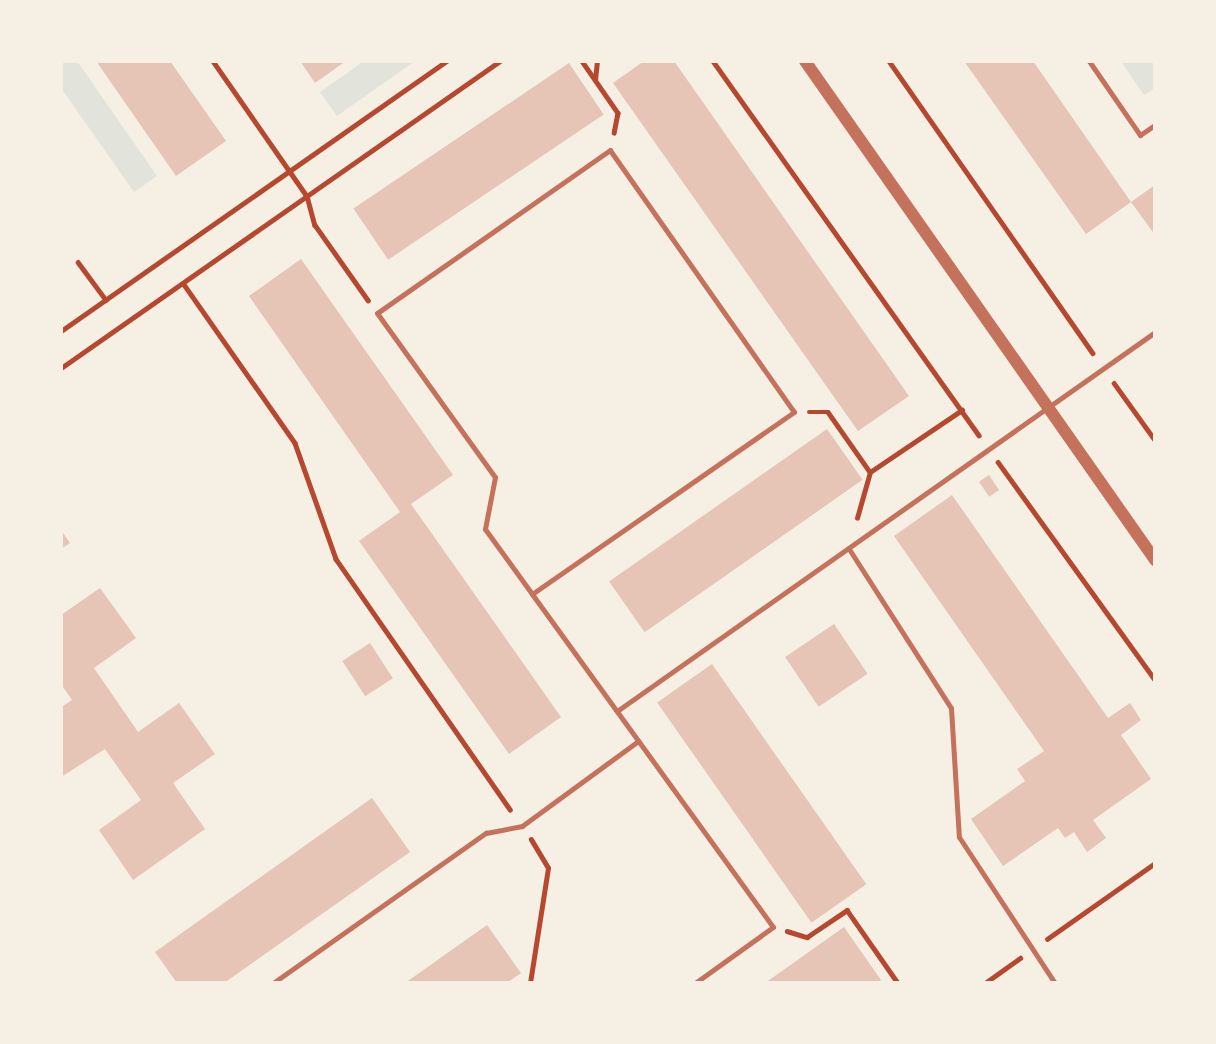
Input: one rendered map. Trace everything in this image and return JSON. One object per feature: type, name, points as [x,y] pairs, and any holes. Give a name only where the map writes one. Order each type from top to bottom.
[{"type":"street","points":[[805,61],[1155,560]]},
{"type":"lane","points":[[1088,61],[1140,135],[1155,125]]},
{"type":"lane","points":[[532,594],[794,412],[610,150],[377,313],[495,477],[485,529],[638,741],[773,927],[695,983]]},
{"type":"lane","points":[[617,711],[1155,332]]},
{"type":"lane","points":[[849,549],[951,708],[959,837],[1055,983]]},
{"type":"lane","points":[[272,983],[486,833],[522,826],[638,741]]},
{"type":"path","points":[[213,61],[307,196],[315,226],[377,313]]},
{"type":"path","points":[[61,331],[447,61]]},
{"type":"path","points":[[61,368],[500,61]]},
{"type":"path","points":[[582,61],[618,113],[610,150]]},
{"type":"path","points":[[595,80],[597,61]]},
{"type":"path","points":[[713,61],[1155,680]]},
{"type":"path","points":[[889,61],[1155,440]]},
{"type":"path","points":[[78,262],[106,300]]},
{"type":"path","points":[[183,283],[295,443],[336,559],[522,826],[548,868],[530,983]]},
{"type":"path","points":[[849,549],[870,472],[961,410]]},
{"type":"path","points":[[794,412],[828,412],[870,472]]},
{"type":"path","points":[[985,983],[1155,863]]},
{"type":"path","points":[[773,927],[807,937],[847,910],[898,983]]},
{"type":"shaded area","points":[[61,61],[77,61],[157,176],[134,192],[61,88]]},
{"type":"shaded area","points":[[364,61],[415,61],[337,116],[320,92]]},
{"type":"shaded area","points":[[1121,61],[1155,61],[1155,88],[1144,95]]},
{"type":"building","points":[[96,61],[170,61],[226,141],[176,176]]},
{"type":"building","points":[[300,61],[346,61],[315,83]]},
{"type":"building","points":[[644,61],[674,61],[909,396],[858,431],[613,83]]},
{"type":"building","points":[[964,61],[1033,61],[1131,202],[1086,234]]},
{"type":"building","points":[[569,63],[604,114],[388,260],[353,208]]},
{"type":"building","points":[[1155,185],[1155,235],[1131,202]]},
{"type":"building","points":[[301,259],[453,475],[411,504],[561,717],[509,754],[359,541],[400,512],[249,296]]},
{"type":"building","points":[[827,429],[863,480],[645,632],[609,582]]},
{"type":"building","points":[[989,475],[999,490],[989,497],[979,482]]},
{"type":"building","points":[[952,495],[1108,718],[1130,703],[1141,720],[1121,735],[1151,779],[1093,820],[1106,838],[1087,852],[1074,832],[1065,838],[1058,828],[1003,866],[971,819],[1025,781],[1017,769],[1044,751],[894,536]]},
{"type":"building","points":[[61,530],[70,543],[61,549]]},
{"type":"building","points":[[100,588],[136,638],[94,668],[138,732],[179,703],[215,754],[173,783],[205,829],[133,880],[99,830],[141,800],[105,749],[61,777],[61,707],[72,700],[61,684],[61,615]]},
{"type":"building","points":[[834,624],[868,674],[819,707],[785,657]]},
{"type":"building","points":[[370,643],[393,678],[365,696],[342,661]]},
{"type":"building","points":[[712,664],[866,884],[811,923],[657,702]]},
{"type":"building","points":[[372,798],[410,852],[224,983],[177,983],[155,952]]},
{"type":"building","points":[[487,925],[521,973],[507,983],[405,983]]},
{"type":"building","points":[[844,927],[881,980],[877,983],[765,983]]}]
